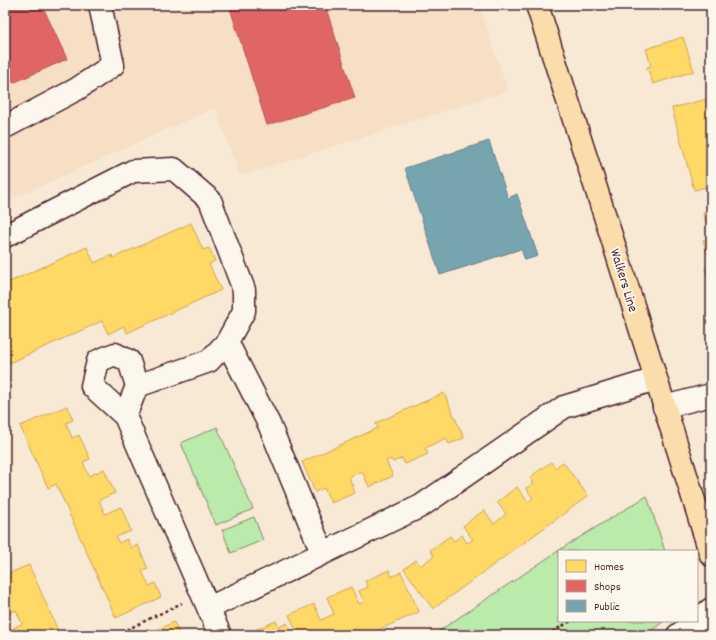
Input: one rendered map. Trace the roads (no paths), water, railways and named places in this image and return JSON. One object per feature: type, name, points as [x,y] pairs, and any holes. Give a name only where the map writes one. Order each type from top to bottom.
[{"type":"main road","name":"Walkers Line","points":[[537,5],[711,555]]},
{"type":"street","points":[[5,127],[77,89],[113,65],[100,5]]},
{"type":"street","points":[[5,236],[133,171],[174,169],[210,200],[244,290],[244,311],[227,342],[209,360],[137,386]]},
{"type":"street","points":[[227,342],[269,424],[322,552]]},
{"type":"street","points":[[125,416],[137,386],[129,361],[115,354],[98,361],[92,386],[125,416],[220,635]]},
{"type":"street","points":[[206,601],[322,552],[421,506],[564,407],[656,379]]},
{"type":"street","points":[[664,407],[711,395]]},
{"type":"street","points":[[698,620],[711,609]]},
{"type":"street","points":[[678,635],[696,622]]}]
